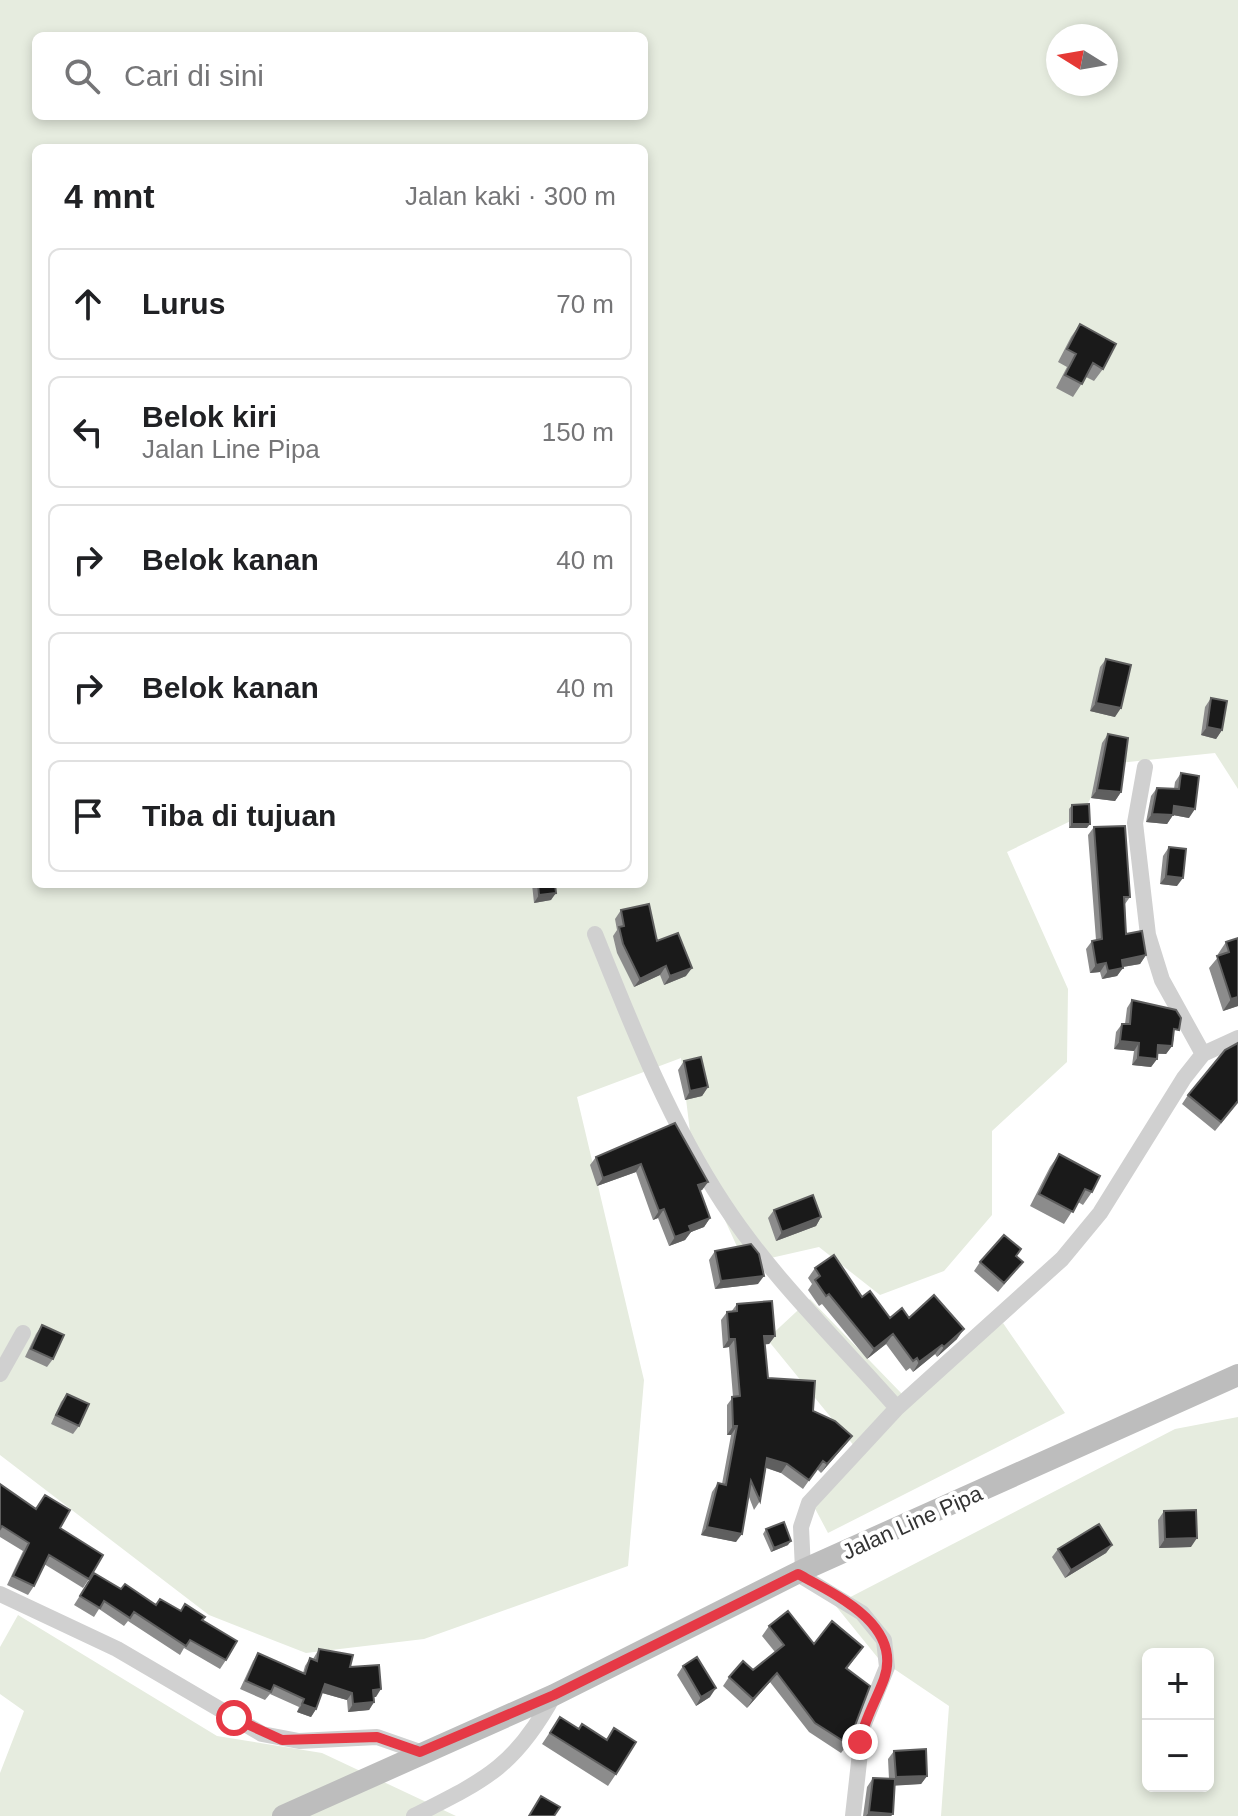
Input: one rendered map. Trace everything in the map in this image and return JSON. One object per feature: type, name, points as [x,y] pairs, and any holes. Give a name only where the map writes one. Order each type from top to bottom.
[{"type":"main road","name":"Jalan Line Pipa","points":[[283,1816],[420,1752],[554,1695],[801,1572],[1238,1375]]},
{"type":"street","points":[[1145,767],[1135,823],[1148,935],[1162,980],[1203,1054]]},
{"type":"street","points":[[595,934],[648,1064],[723,1203],[796,1297],[897,1408]]},
{"type":"street","points":[[853,1816],[863,1726],[887,1667],[884,1640],[862,1613],[801,1572],[801,1527],[809,1503],[897,1408],[1062,1259],[1100,1213],[1177,1088],[1203,1054],[1238,1038]]},
{"type":"street","points":[[0,1374],[23,1333]]},
{"type":"street","points":[[0,1594],[117,1649],[262,1734],[299,1741],[377,1737],[420,1752]]},
{"type":"street","points":[[414,1816],[470,1788],[519,1752],[554,1695]]},
{"type":"shaded area","points":[[0,0],[1238,0],[1238,789],[1215,753],[1109,764],[1081,816],[1007,852],[1068,989],[1067,1062],[992,1131],[992,1215],[944,1271],[880,1295],[819,1247],[745,1264],[692,1148],[681,1058],[577,1097],[644,1380],[628,1566],[424,1639],[306,1653],[209,1615],[0,1455]]},
{"type":"shaded area","points":[[810,1299],[902,1394],[1003,1323],[1065,1413],[828,1533],[810,1499],[855,1447],[767,1339]]},
{"type":"shaded area","points":[[1238,1417],[1238,1816],[941,1816],[949,1706],[878,1658],[835,1605],[1175,1429]]},
{"type":"shaded area","points":[[18,1615],[217,1736],[322,1753],[456,1816],[0,1816],[0,1773],[24,1711],[0,1694],[0,1647]]},
{"type":"building","points":[[1080,324],[1116,344],[1103,369],[1093,363],[1082,384],[1065,375],[1076,354],[1067,349]]},
{"type":"building","points":[[1106,659],[1131,665],[1121,708],[1096,703]]},
{"type":"building","points":[[1211,698],[1227,701],[1222,730],[1207,727]]},
{"type":"building","points":[[1108,734],[1128,738],[1121,792],[1097,790]]},
{"type":"building","points":[[1181,773],[1199,776],[1195,809],[1174,806],[1173,815],[1152,814],[1157,788],[1179,789]]},
{"type":"building","points":[[1089,804],[1090,824],[1072,824],[1072,805]]},
{"type":"building","points":[[1125,826],[1130,897],[1124,897],[1126,934],[1142,931],[1146,955],[1122,960],[1123,968],[1108,971],[1106,963],[1096,965],[1092,941],[1102,939],[1094,827]]},
{"type":"building","points":[[1169,847],[1186,849],[1183,878],[1166,876]]},
{"type":"building","points":[[538,888],[555,888],[556,893],[539,895]]},
{"type":"building","points":[[649,904],[657,941],[678,933],[692,968],[670,976],[666,966],[640,979],[623,944],[619,927],[624,926],[621,910]]},
{"type":"building","points":[[1238,938],[1238,997],[1231,999],[1217,956],[1229,952],[1226,942]]},
{"type":"building","points":[[1132,1000],[1176,1010],[1181,1018],[1179,1030],[1174,1029],[1172,1046],[1158,1045],[1157,1059],[1138,1057],[1139,1043],[1120,1041],[1122,1024],[1130,1024]]},
{"type":"building","points":[[1238,1043],[1238,1101],[1221,1122],[1188,1095],[1225,1050]]},
{"type":"building","points":[[701,1057],[708,1087],[690,1091],[684,1061]]},
{"type":"building","points":[[675,1123],[708,1182],[698,1185],[710,1218],[689,1226],[691,1231],[675,1237],[664,1209],[659,1211],[641,1164],[603,1178],[596,1157]]},
{"type":"building","points":[[1059,1154],[1100,1176],[1092,1192],[1085,1189],[1073,1212],[1039,1194]]},
{"type":"building","points":[[813,1195],[821,1217],[782,1232],[774,1210]]},
{"type":"building","points":[[1004,1235],[1021,1249],[1016,1256],[1023,1262],[1004,1283],[980,1262]]},
{"type":"building","points":[[751,1244],[759,1254],[764,1276],[721,1281],[715,1251]]},
{"type":"building","points":[[834,1255],[862,1297],[870,1291],[890,1318],[902,1308],[909,1318],[934,1295],[964,1329],[944,1347],[942,1345],[919,1362],[917,1358],[913,1361],[893,1334],[874,1349],[815,1280],[820,1276],[815,1268]]},
{"type":"building","points":[[772,1301],[775,1336],[764,1336],[768,1378],[815,1381],[813,1411],[835,1421],[852,1436],[827,1464],[823,1461],[809,1480],[787,1464],[767,1458],[760,1501],[751,1481],[742,1534],[707,1527],[718,1483],[726,1485],[737,1426],[733,1426],[732,1397],[740,1396],[735,1339],[729,1339],[727,1312],[737,1311],[737,1304]]},
{"type":"building","points":[[42,1325],[64,1335],[53,1359],[31,1349]]},
{"type":"building","points":[[67,1394],[89,1404],[79,1426],[56,1415]]},
{"type":"building","points":[[0,1484],[36,1509],[45,1495],[70,1510],[60,1528],[103,1555],[89,1579],[49,1555],[34,1586],[13,1576],[29,1543],[2,1526],[0,1529]]},
{"type":"building","points":[[1196,1510],[1197,1538],[1165,1539],[1164,1511]]},
{"type":"building","points":[[784,1522],[791,1541],[774,1548],[766,1529]]},
{"type":"building","points":[[1099,1524],[1112,1545],[1071,1570],[1058,1549]]},
{"type":"building","points":[[94,1573],[121,1589],[125,1584],[156,1605],[160,1599],[181,1611],[185,1604],[205,1617],[202,1620],[237,1641],[226,1660],[190,1640],[186,1646],[134,1612],[130,1618],[104,1601],[100,1608],[80,1596]]},
{"type":"building","points":[[788,1611],[814,1644],[832,1621],[863,1647],[846,1668],[870,1686],[848,1744],[815,1723],[777,1673],[753,1699],[729,1677],[743,1661],[753,1670],[784,1645],[769,1626]]},
{"type":"building","points":[[319,1649],[353,1655],[350,1667],[379,1665],[381,1689],[373,1690],[374,1702],[353,1704],[352,1693],[325,1684],[316,1709],[302,1704],[304,1699],[274,1685],[271,1692],[246,1681],[258,1653],[305,1674],[310,1658],[317,1661]]},
{"type":"building","points":[[697,1657],[716,1688],[701,1697],[683,1666]]},
{"type":"building","points":[[560,1717],[579,1729],[582,1724],[607,1740],[614,1728],[636,1742],[616,1774],[550,1733]]},
{"type":"building","points":[[926,1749],[927,1776],[896,1777],[894,1751]]},
{"type":"building","points":[[873,1778],[895,1779],[893,1814],[869,1812]]},
{"type":"building","points":[[541,1796],[560,1807],[554,1816],[529,1816]]},
{"type":"route","points":[[234,1718],[262,1734],[282,1740],[377,1737],[391,1739],[420,1752],[554,1695],[798,1574],[862,1613],[884,1640],[885,1677],[863,1726],[860,1742]]}]
